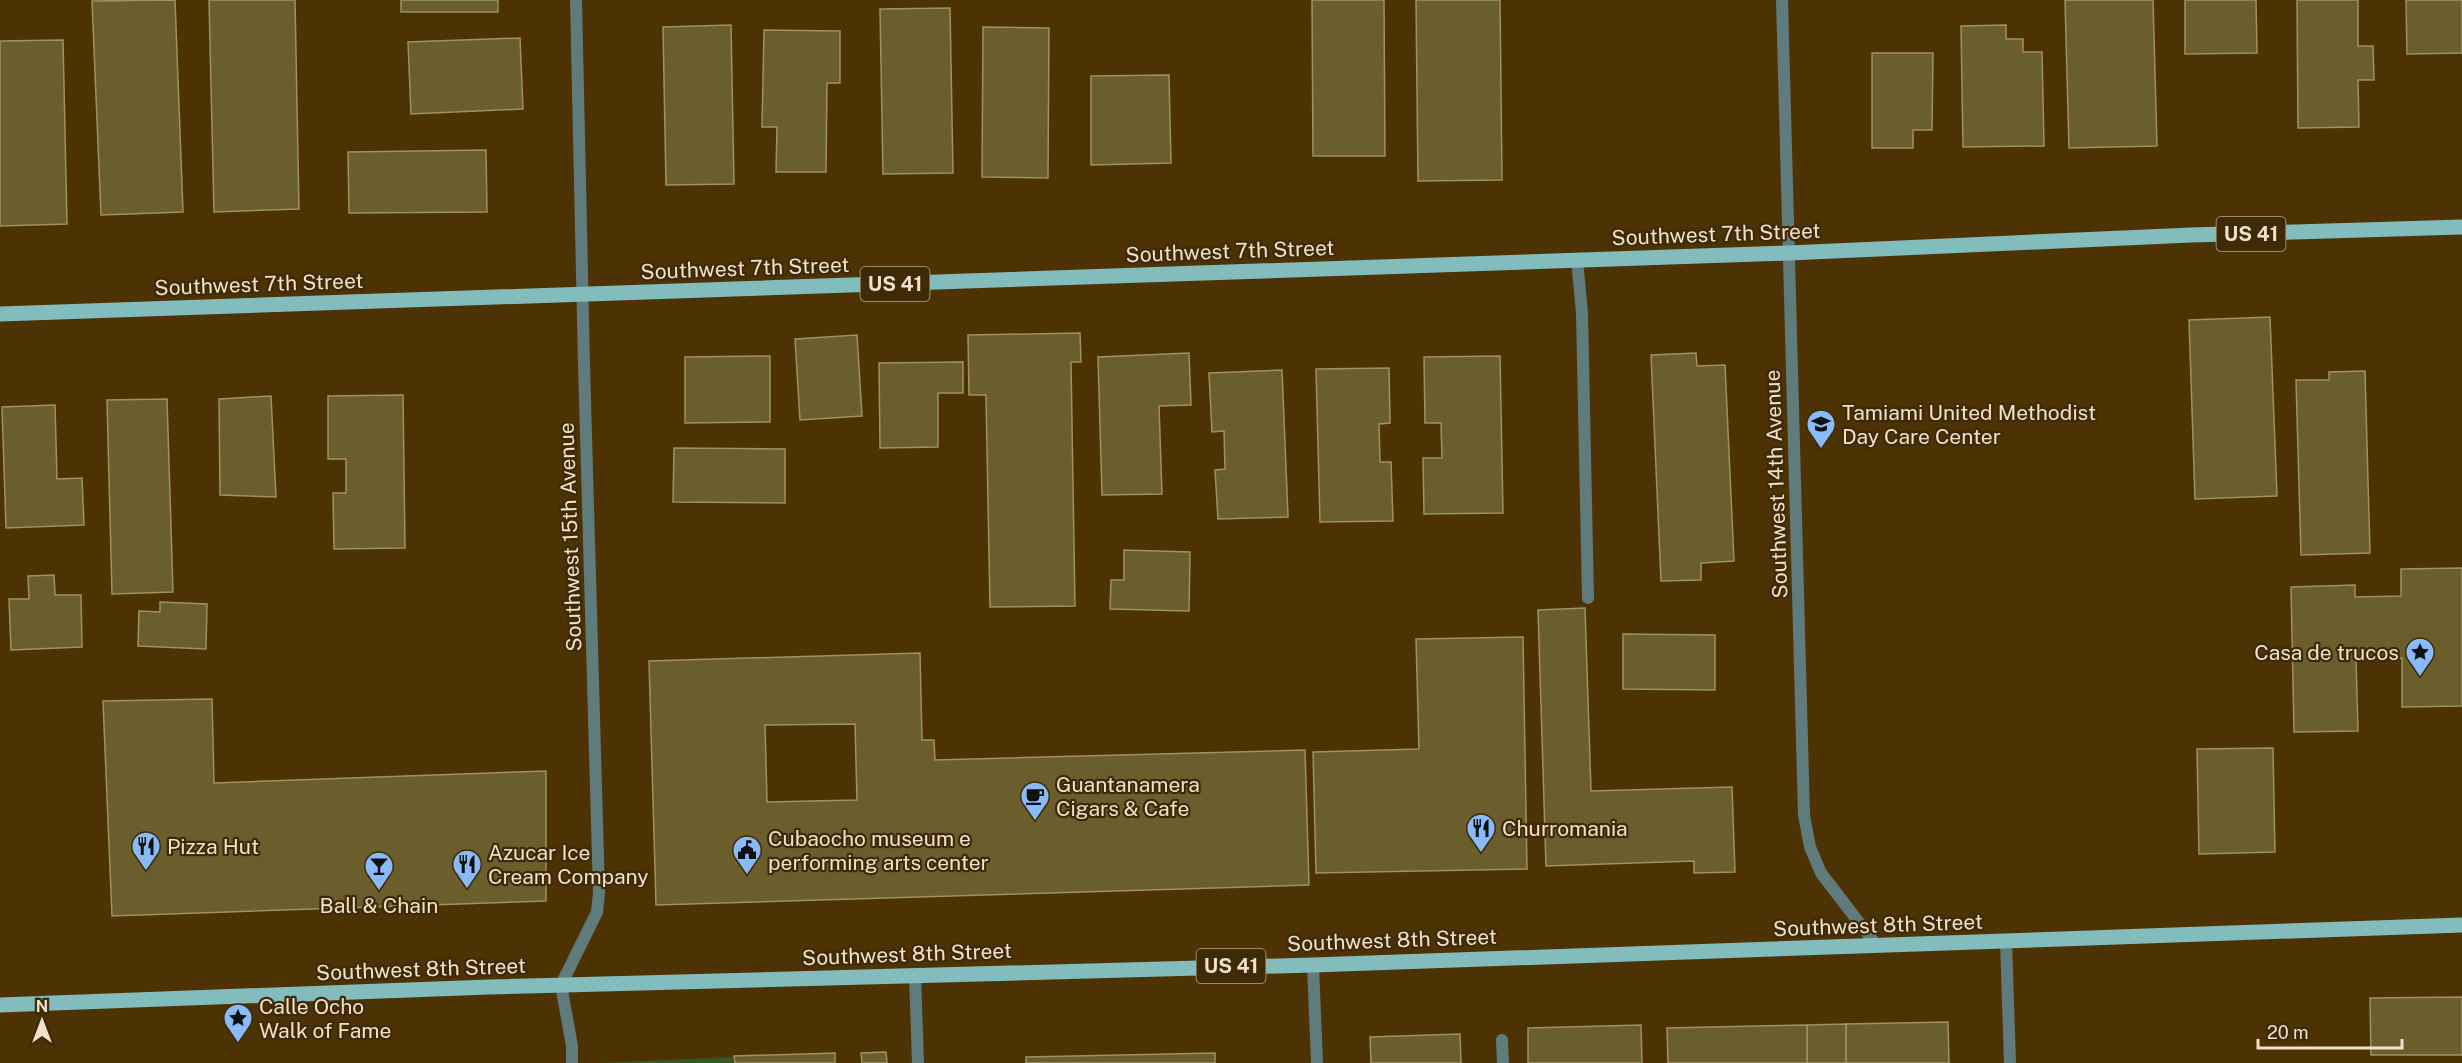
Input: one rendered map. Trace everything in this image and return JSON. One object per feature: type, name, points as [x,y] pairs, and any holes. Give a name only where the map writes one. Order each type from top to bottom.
[{"type":"main road","name":"Southwest 7th Street","points":[[0,314],[1789,253],[2180,236],[2462,227]]},
{"type":"main road","name":"Southwest 8th Street","points":[[0,1005],[561,985],[1313,965],[2462,925]]},
{"type":"street","name":"Southwest 15th Avenue","points":[[561,985],[597,912],[599,893],[576,0]]},
{"type":"street","name":"Southwest 14th Avenue","points":[[1782,0],[1804,814],[1810,847],[1821,873],[1877,946]]},
{"type":"street","points":[[1577,260],[1582,313],[1588,598]]},
{"type":"street","points":[[2006,942],[2010,1063]]},
{"type":"street","points":[[1313,965],[1317,1063]]},
{"type":"street","points":[[915,975],[918,1063]]},
{"type":"street","points":[[561,985],[572,1046],[572,1063]]},
{"type":"street","points":[[1502,1040],[1503,1063]]},
{"type":"green space","points":[[733,1057],[733,1063],[599,1063]]},
{"type":"building","points":[[175,0],[183,212],[101,215],[92,1]]},
{"type":"building","points":[[209,0],[295,0],[299,209],[214,212]]},
{"type":"building","points":[[401,0],[498,0],[498,12],[401,12]]},
{"type":"building","points":[[1312,0],[1384,0],[1385,156],[1313,156]]},
{"type":"building","points":[[1416,0],[1500,0],[1502,180],[1418,181]]},
{"type":"building","points":[[2065,0],[2153,0],[2157,146],[2069,148]]},
{"type":"building","points":[[2185,0],[2256,0],[2257,53],[2185,54]]},
{"type":"building","points":[[2297,0],[2358,0],[2358,46],[2373,46],[2374,80],[2358,80],[2359,127],[2298,128]]},
{"type":"building","points":[[2406,0],[2462,0],[2462,53],[2407,54]]},
{"type":"building","points":[[950,8],[953,173],[883,174],[880,9]]},
{"type":"building","points":[[731,25],[734,184],[666,185],[663,27]]},
{"type":"building","points":[[2006,25],[2006,39],[2023,39],[2023,52],[2042,52],[2044,146],[1963,147],[1961,26]]},
{"type":"building","points":[[983,27],[1049,28],[1048,178],[982,177]]},
{"type":"building","points":[[764,30],[840,31],[840,83],[827,83],[826,172],[776,172],[777,127],[762,127]]},
{"type":"building","points":[[520,38],[523,109],[411,114],[408,42]]},
{"type":"building","points":[[63,40],[67,224],[0,226],[0,41]]},
{"type":"building","points":[[1872,53],[1933,53],[1932,130],[1913,130],[1913,148],[1872,148]]},
{"type":"building","points":[[1169,75],[1171,163],[1091,165],[1091,76]]},
{"type":"building","points":[[486,150],[487,212],[349,213],[348,152]]},
{"type":"building","points":[[2270,317],[2277,496],[2195,499],[2189,320]]},
{"type":"building","points":[[1080,333],[1081,362],[1071,362],[1075,606],[990,607],[986,395],[969,395],[968,335]]},
{"type":"building","points":[[857,335],[862,416],[800,420],[795,339]]},
{"type":"building","points":[[1189,353],[1191,405],[1159,406],[1162,494],[1102,495],[1098,357]]},
{"type":"building","points":[[1696,353],[1697,366],[1725,365],[1734,561],[1701,563],[1701,580],[1661,581],[1651,355]]},
{"type":"building","points":[[770,356],[770,422],[685,423],[685,357]]},
{"type":"building","points":[[1500,356],[1503,513],[1424,514],[1423,458],[1442,458],[1441,423],[1425,423],[1424,357]]},
{"type":"building","points":[[963,362],[963,393],[938,393],[938,447],[880,448],[879,363]]},
{"type":"building","points":[[1389,368],[1390,423],[1379,424],[1380,462],[1391,462],[1393,521],[1320,522],[1316,369]]},
{"type":"building","points":[[1282,370],[1288,517],[1218,519],[1215,470],[1225,469],[1224,431],[1212,432],[1209,373]]},
{"type":"building","points":[[2365,371],[2370,553],[2301,555],[2296,380],[2329,380],[2329,372]]},
{"type":"building","points":[[403,395],[405,548],[334,549],[333,493],[346,493],[346,459],[328,459],[328,396]]},
{"type":"building","points":[[271,396],[276,497],[220,495],[219,399]]},
{"type":"building","points":[[167,399],[173,592],[112,594],[107,400]]},
{"type":"building","points":[[55,405],[57,479],[82,478],[84,525],[6,528],[2,407]]},
{"type":"building","points":[[674,448],[785,449],[785,503],[673,502]]},
{"type":"building","points":[[1124,550],[1190,552],[1189,611],[1110,609],[1111,580],[1124,580]]},
{"type":"building","points":[[2462,568],[2462,706],[2402,707],[2402,658],[2356,659],[2358,731],[2294,732],[2291,587],[2355,585],[2355,597],[2401,596],[2401,569]]},
{"type":"building","points":[[54,575],[55,595],[81,595],[82,647],[11,650],[9,599],[29,599],[28,576]]},
{"type":"building","points":[[160,602],[207,604],[206,649],[138,646],[139,611],[160,612]]},
{"type":"building","points":[[1585,608],[1591,791],[1732,787],[1735,872],[1694,873],[1694,861],[1546,866],[1538,610]]},
{"type":"building","points":[[1623,634],[1715,635],[1715,690],[1623,689]]},
{"type":"building","points":[[1523,637],[1527,869],[1316,873],[1313,752],[1419,749],[1416,639]]},
{"type":"building","points":[[920,653],[922,740],[934,740],[935,760],[1305,750],[1309,885],[656,905],[649,661]],"holes":[[[855,724],[857,800],[767,802],[765,725]]]},
{"type":"building","points":[[212,699],[214,783],[546,771],[546,901],[112,916],[103,701]]},
{"type":"building","points":[[2273,748],[2275,852],[2199,854],[2197,749]]},
{"type":"building","points":[[2462,997],[2462,1055],[2371,1055],[2370,998]]},
{"type":"building","points":[[1948,1022],[1949,1063],[1846,1063],[1846,1024]]},
{"type":"building","points":[[1846,1024],[1846,1063],[1807,1063],[1807,1025]]},
{"type":"building","points":[[1641,1025],[1642,1063],[1528,1063],[1528,1028]]},
{"type":"building","points":[[1807,1025],[1807,1063],[1668,1063],[1667,1028]]},
{"type":"building","points":[[1460,1034],[1461,1063],[1371,1063],[1370,1037]]},
{"type":"building","points":[[886,1052],[887,1063],[862,1063],[861,1053]]},
{"type":"building","points":[[835,1053],[835,1063],[735,1063],[734,1056]]},
{"type":"building","points":[[1215,1053],[1215,1063],[1026,1063],[1026,1057]]},
{"type":"place","name":"Tamiami United Methodist Day Care Center","points":[[1821,450]]},
{"type":"place","name":"Casa de trucos","points":[[2420,678]]},
{"type":"place","name":"Guantanamera Cigars & Cafe","points":[[1035,822]]},
{"type":"place","name":"Churromania","points":[[1481,854]]},
{"type":"place","name":"Pizza Hut","points":[[146,872]]},
{"type":"place","name":"Cubaocho museum e performing arts center","points":[[747,876]]},
{"type":"place","name":"Azucar Ice Cream Company","points":[[467,890]]},
{"type":"place","name":"Ball & Chain","points":[[379,892]]},
{"type":"place","name":"Calle Ocho Walk of Fame","points":[[238,1044]]}]
